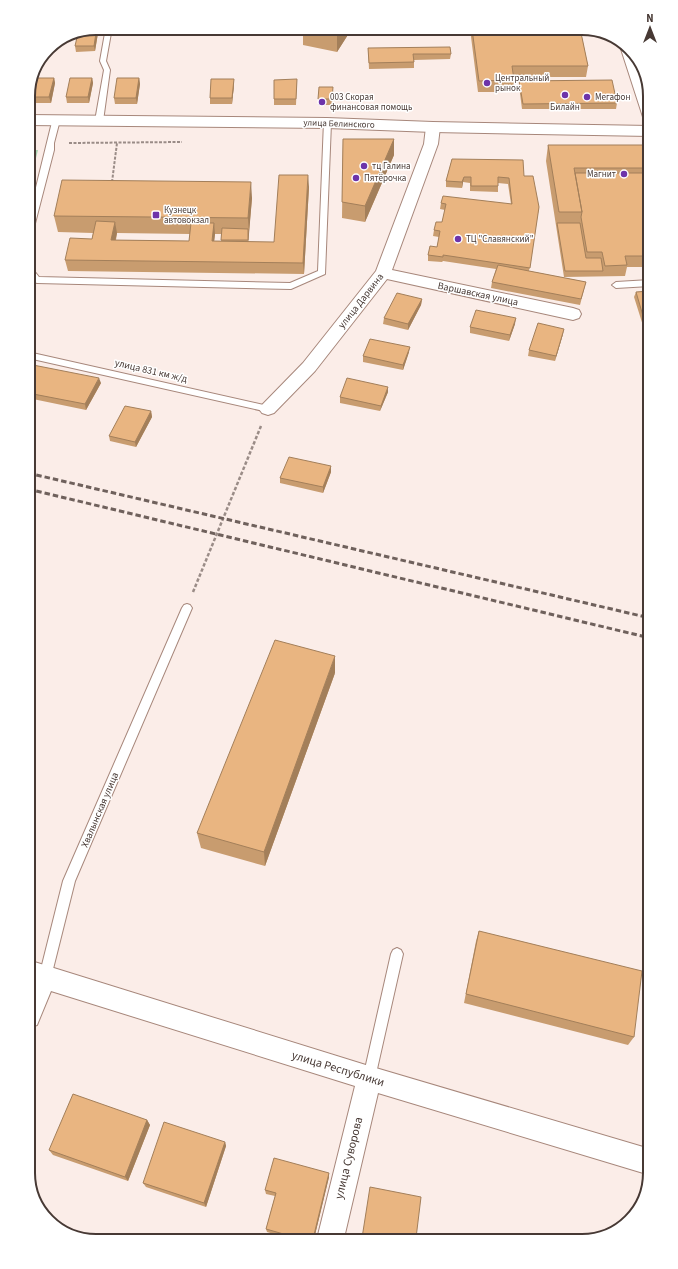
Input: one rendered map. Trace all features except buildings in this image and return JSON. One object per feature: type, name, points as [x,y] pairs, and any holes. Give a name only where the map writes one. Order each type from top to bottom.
[{"type":"street","points":[[632,61],[643,96]]},
{"type":"street","name":"улица Белинского","points":[[35,120],[328,123],[433,127],[643,131]]},
{"type":"street","name":"улица Дарвина","points":[[268,409],[309,367],[383,273],[431,144],[433,127]]},
{"type":"street","name":"Варшавская улица","points":[[383,273],[573,314]]},
{"type":"street","name":"улица Республики","points":[[37,974],[369,1078],[643,1160]]},
{"type":"street","name":"улица Суворова","points":[[331,1234],[369,1078]]},
{"type":"lane","points":[[99,121],[107,70],[103,61],[108,35]]},
{"type":"lane","points":[[35,208],[56,120]]},
{"type":"lane","points":[[35,277],[37,280],[291,286],[322,272],[328,123]]},
{"type":"lane","points":[[616,285],[643,283]]},
{"type":"lane","name":"улица 831 км ж/д","points":[[35,357],[268,409]]},
{"type":"lane","name":"Хвалынская улица","points":[[37,974],[69,882],[187,608]]},
{"type":"lane","points":[[369,1078],[397,954]]},
{"type":"path","points":[[112,189],[117,143]]},
{"type":"path","points":[[187,608],[268,409]]},
{"type":"green space","points":[[35,150],[38,150],[35,162]]},
{"type":"railway","points":[[35,475],[643,616]]},
{"type":"railway","points":[[35,491],[643,636]]},
{"type":"place","name":"Центральный рынок","points":[[487,83]]},
{"type":"place","name":"Билайн","points":[[565,95]]},
{"type":"place","name":"Мегафон","points":[[587,97]]},
{"type":"place","name":"003 Скорая финансовая помощь","points":[[322,102]]},
{"type":"place","name":"тц Галина","points":[[364,166]]},
{"type":"place","name":"Магнит","points":[[624,174]]},
{"type":"place","name":"Пятёрочка","points":[[356,178]]},
{"type":"place","name":"Кузнецк автовокзал","points":[[156,215]]},
{"type":"place","name":"ТЦ \"Славянский\"","points":[[458,239]]}]
